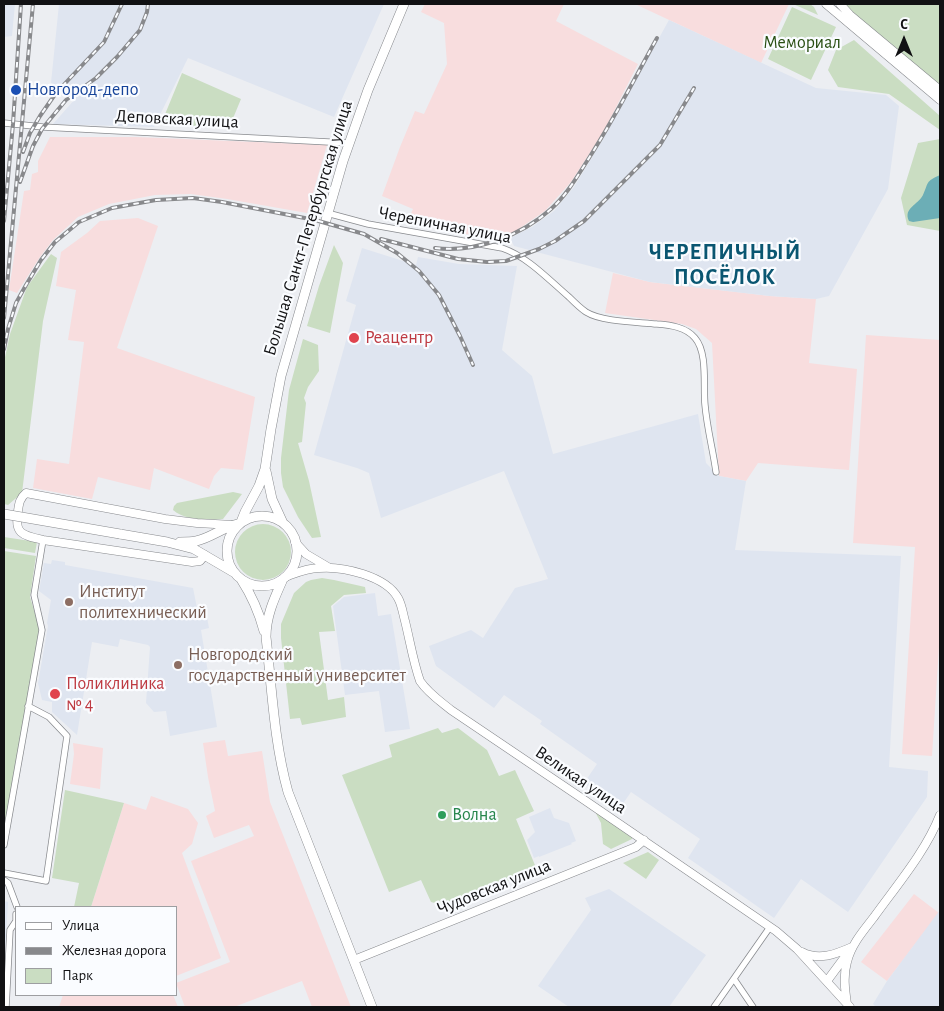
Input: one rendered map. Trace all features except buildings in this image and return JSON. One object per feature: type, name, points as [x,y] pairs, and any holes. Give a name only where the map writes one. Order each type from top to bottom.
[{"type":"main road","name":"Большая Санкт-Петербургская улица","points":[[238,524],[259,486],[265,469],[281,376],[348,143],[404,4]]},
{"type":"main road","points":[[826,4],[940,100]]},
{"type":"main road","points":[[840,4],[850,15],[940,90]]},
{"type":"main road","name":"Большая Санкт-Петербургская улица","points":[[265,469],[272,500],[286,527]]},
{"type":"main road","points":[[205,555],[200,561],[192,562],[42,540],[23,534],[17,526],[20,501],[26,493],[164,519],[186,522],[238,524]]},
{"type":"main road","points":[[4,514],[167,542],[194,549],[250,584],[271,585],[305,570],[330,567]]},
{"type":"main road","points":[[167,542],[197,541],[220,530],[263,516],[276,519],[286,527],[295,542],[306,554],[330,567]]},
{"type":"main road","points":[[238,524],[231,535],[228,548],[229,560],[252,597],[266,638]]},
{"type":"main road","points":[[295,542],[296,550],[292,570],[284,578],[266,624],[277,739],[287,787],[372,1007]]},
{"type":"main road","name":"Великая улица","points":[[330,567],[372,577],[393,591],[400,602],[420,681],[435,697],[451,710],[770,927],[797,949],[849,1006]]},
{"type":"main road","points":[[827,981],[920,853],[930,837],[940,814]]},
{"type":"main road","name":"Чудовская улица","points":[[354,960],[636,847],[644,840]]},
{"type":"main road","points":[[797,949],[805,954],[817,956],[834,954],[852,947]]},
{"type":"main road","points":[[849,1006],[844,977],[852,947]]},
{"type":"street","name":"Деповская улица","points":[[4,123],[43,127],[348,143]]},
{"type":"street","name":"Черепичная улица","points":[[327,213],[368,224],[502,248],[513,252],[530,264],[586,312],[599,317],[670,326],[690,333],[699,345],[701,352],[705,404],[716,472]]},
{"type":"street","points":[[4,845],[42,630],[34,595],[42,540]]},
{"type":"street","points":[[4,873],[46,881],[68,736],[49,717],[28,706]]},
{"type":"street","points":[[4,880],[8,883],[17,906]]},
{"type":"street","points":[[6,1007],[10,930],[15,922]]},
{"type":"street","points":[[714,1007],[770,927]]},
{"type":"street","points":[[734,978],[753,1007]]},
{"type":"shaded area","points":[[4,4],[15,4],[12,36],[4,37]]},
{"type":"shaded area","points":[[59,4],[384,4],[334,117],[188,58],[154,127],[53,124],[75,99],[51,83]]},
{"type":"shaded area","points":[[425,4],[564,4],[556,21],[638,64],[604,131],[571,182],[545,211],[501,241],[407,222],[413,209],[382,196],[415,111],[424,114],[447,64],[444,23],[421,12]]},
{"type":"shaded area","points":[[635,4],[789,4],[761,63]]},
{"type":"shaded area","points":[[669,20],[816,88],[886,95],[899,106],[888,189],[829,296],[816,299],[770,296],[650,282],[514,246],[510,238],[532,227],[554,211],[574,187],[602,141]]},
{"type":"shaded area","points":[[50,137],[136,137],[327,145],[307,213],[191,194],[155,195],[109,204],[78,217],[53,240],[17,293],[9,290],[24,191],[30,190],[32,174],[38,172],[38,161]]},
{"type":"shaded area","points":[[138,218],[158,226],[117,348],[255,397],[243,470],[221,468],[214,476],[209,489],[154,468],[150,490],[98,477],[92,499],[33,488],[37,459],[69,464],[84,342],[68,340],[76,290],[56,286],[61,252],[100,221]]},
{"type":"shaded area","points":[[362,248],[416,265],[418,257],[459,264],[517,266],[502,350],[532,376],[553,454],[698,414],[706,463],[719,476],[746,481],[735,550],[901,556],[889,767],[928,771],[927,797],[848,912],[801,879],[774,918],[688,858],[700,839],[631,792],[620,808],[584,783],[597,764],[540,724],[542,721],[504,695],[494,708],[436,666],[429,646],[471,630],[483,638],[515,588],[548,579],[504,471],[381,518],[369,473],[314,455],[356,305],[346,301]]},
{"type":"shaded area","points":[[613,273],[650,282],[770,296],[816,299],[809,363],[857,369],[849,470],[758,463],[746,481],[719,476],[712,343],[696,329],[682,324],[605,313]]},
{"type":"shaded area","points":[[866,335],[940,340],[940,631],[932,756],[902,754],[915,547],[853,543]]},
{"type":"shaded area","name":"Новгородский государственный университет","points":[[52,560],[65,562],[65,565],[193,588],[198,613],[206,612],[209,628],[201,630],[217,727],[170,736],[166,711],[154,712],[146,703],[150,647],[120,639],[118,647],[92,642],[77,735],[52,712],[52,702],[42,700],[38,683],[51,600],[39,591],[44,563],[51,564]]},
{"type":"shaded area","points":[[375,593],[378,616],[391,614],[410,729],[385,732],[379,691],[345,695],[333,606],[344,597]]},
{"type":"shaded area","points":[[225,740],[228,756],[262,751],[270,802],[351,1007],[312,1007],[302,981],[234,1007],[185,1007],[178,988],[178,982],[230,962],[191,861],[254,836],[249,825],[214,838],[206,816],[215,811],[203,743]]},
{"type":"shaded area","points":[[73,743],[103,748],[100,789],[70,784],[74,754]]},
{"type":"shaded area","points":[[151,796],[188,809],[198,823],[192,844],[182,853],[221,958],[178,975],[178,906],[91,906],[124,803],[146,810]]},
{"type":"shaded area","points":[[550,808],[554,818],[569,823],[576,841],[534,858],[527,840],[535,832],[529,817]]},
{"type":"shaded area","points":[[609,889],[706,955],[669,1007],[569,1007],[538,986],[591,910],[585,898]]},
{"type":"shaded area","points":[[914,894],[939,913],[887,981],[861,962]]},
{"type":"shaded area","points":[[4,901],[8,902],[4,970]]},
{"type":"shaded area","points":[[940,910],[940,1007],[876,1007],[873,1004],[887,981]]},
{"type":"shaded area","points":[[63,996],[173,996],[178,1007],[59,1007]]},
{"type":"green space","points":[[793,4],[810,4],[818,15]]},
{"type":"green space","points":[[843,4],[940,4],[940,86],[852,14]]},
{"type":"green space","name":"Мемориал","points":[[792,7],[836,27],[811,80],[768,59]]},
{"type":"green space","points":[[854,40],[940,116],[940,130],[889,94],[838,87],[828,70],[836,50]]},
{"type":"green space","points":[[182,73],[241,99],[229,128],[161,124]]},
{"type":"green space","points":[[940,139],[940,231],[907,225],[901,198],[918,143]]},
{"type":"green space","points":[[334,245],[343,263],[330,333],[307,326]]},
{"type":"green space","points":[[51,254],[57,258],[43,321],[22,493],[8,505],[4,504],[4,362],[10,334],[27,287]]},
{"type":"green space","points":[[303,339],[318,345],[319,371],[308,387],[304,398],[306,403],[302,442],[298,443],[309,481],[321,537],[312,538],[298,517],[283,487],[281,473],[289,390]]},
{"type":"green space","points":[[233,492],[242,494],[223,519],[190,518],[173,510],[177,503]]},
{"type":"green space","points":[[258,524],[268,524],[283,532],[289,541],[291,552],[289,563],[283,572],[268,580],[258,580],[247,575],[240,568],[235,557],[235,547],[240,536],[247,529]]},
{"type":"green space","points":[[4,537],[37,542],[35,553],[4,548]]},
{"type":"green space","points":[[4,551],[36,556],[30,597],[40,630],[4,829]]},
{"type":"green space","points":[[322,578],[365,587],[366,593],[344,595],[331,606],[335,631],[319,632],[328,700],[344,697],[346,717],[302,725],[300,718],[290,719],[281,624],[294,593],[306,582]]},
{"type":"green space","name":"Волна","points":[[438,728],[442,733],[458,728],[487,750],[499,776],[515,770],[534,811],[516,819],[539,875],[521,882],[517,877],[446,906],[431,902],[421,880],[389,892],[342,775],[392,757],[389,745]]},
{"type":"green space","points":[[65,790],[124,803],[91,906],[74,906],[79,883],[52,878]]},
{"type":"green space","points":[[593,808],[632,837],[632,839],[611,849],[603,844],[601,823]]},
{"type":"green space","points":[[648,852],[659,860],[646,879],[623,863]]},
{"type":"water","points":[[940,175],[940,218],[909,221],[909,210],[921,198],[930,181]]},
{"type":"railway","points":[[4,221],[21,4]]},
{"type":"railway","points":[[4,318],[33,4]]},
{"type":"railway","points":[[23,152],[30,133],[56,93],[104,42],[122,4]]},
{"type":"railway","points":[[20,182],[33,146],[42,129],[66,100],[96,78],[140,30],[148,4]]},
{"type":"railway","points":[[435,248],[466,248],[512,235],[539,219],[551,209],[572,185],[657,38]]},
{"type":"railway","points":[[381,239],[458,259],[487,262],[506,261],[539,249],[555,241],[584,221],[660,145],[694,88]]},
{"type":"railway","points":[[4,349],[16,303],[26,285],[41,260],[55,242],[79,222],[112,208],[156,200],[193,198],[315,220],[364,234],[397,253],[419,271],[439,295],[473,365]]},
{"type":"place","name":"Новгород-депо","points":[[16,90]]},
{"type":"place","name":"Реацентр","points":[[354,338]]},
{"type":"place","name":"Институт политехнический","points":[[69,602]]},
{"type":"place","name":"Новгородский государственный университет","points":[[178,665]]},
{"type":"place","name":"Поликлиника № 4","points":[[55,694]]},
{"type":"place","name":"Волна","points":[[442,815]]},
{"type":"district","name":"ЧЕРЕПИЧНЫЙ ПОСЁЛОК","points":[[725,264]]}]
